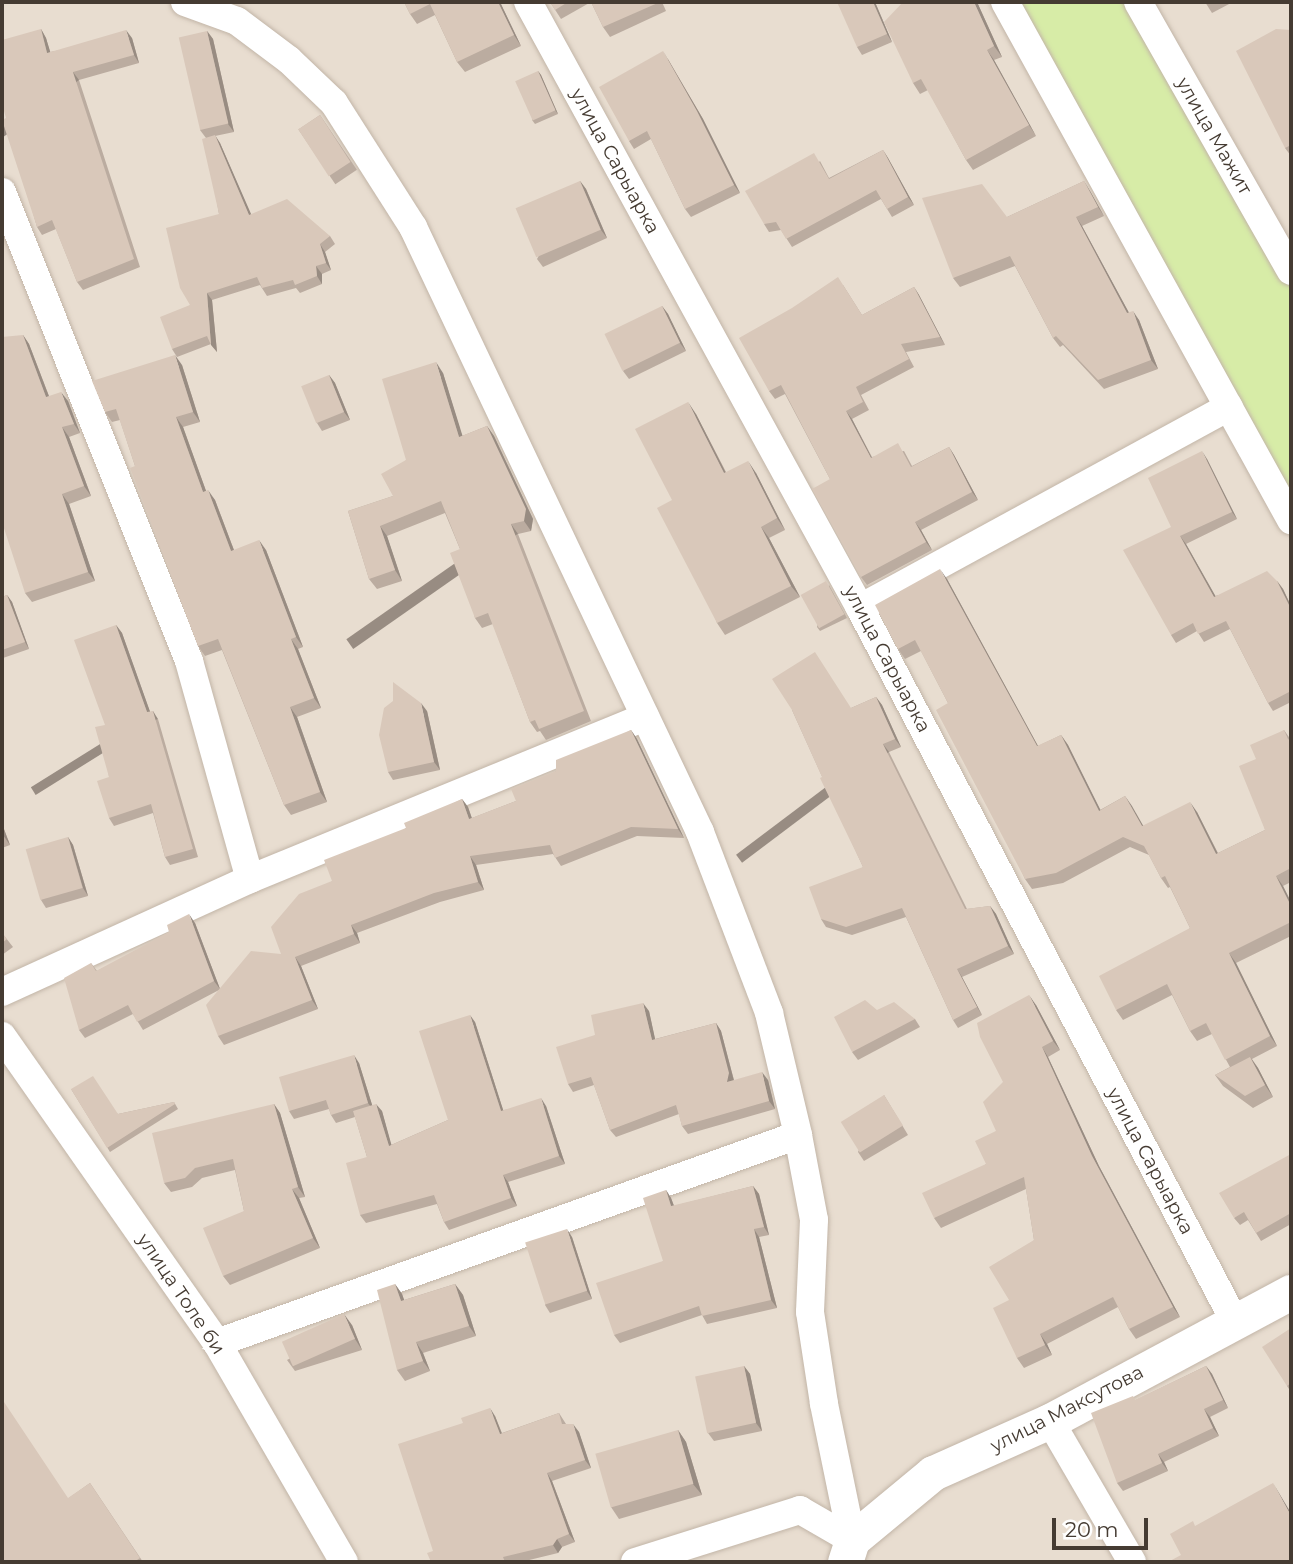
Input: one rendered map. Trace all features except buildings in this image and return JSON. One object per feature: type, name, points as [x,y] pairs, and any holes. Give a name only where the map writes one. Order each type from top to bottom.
[{"type":"street","points":[[185,2],[237,21],[289,60],[334,103],[413,228],[700,832],[769,1013],[798,1135],[814,1220],[810,1312],[848,1551]]},
{"type":"street","name":"улица Сарыарка","points":[[528,2],[860,608],[1235,1322]]},
{"type":"street","points":[[1005,2],[1291,520]]},
{"type":"street","name":"улица Мажит","points":[[1138,2],[1291,271]]},
{"type":"street","points":[[2,192],[189,661],[250,878]]},
{"type":"street","points":[[860,608],[1229,407]]},
{"type":"street","points":[[2,992],[250,878],[645,717]]},
{"type":"street","name":"улица Толе би","points":[[2,1036],[217,1343],[344,1562]]},
{"type":"street","points":[[217,1343],[798,1135]]},
{"type":"street","name":"улица Максутова","points":[[848,1551],[933,1473],[1051,1421],[1291,1292]]},
{"type":"street","points":[[1051,1421],[1132,1562]]},
{"type":"street","points":[[635,1562],[800,1510],[848,1551]]},
{"type":"shaded area","points":[[2,2],[1291,2],[1291,1562],[2,1562]]},
{"type":"green space","points":[[998,2],[1137,2],[1291,276],[1291,533]]}]
